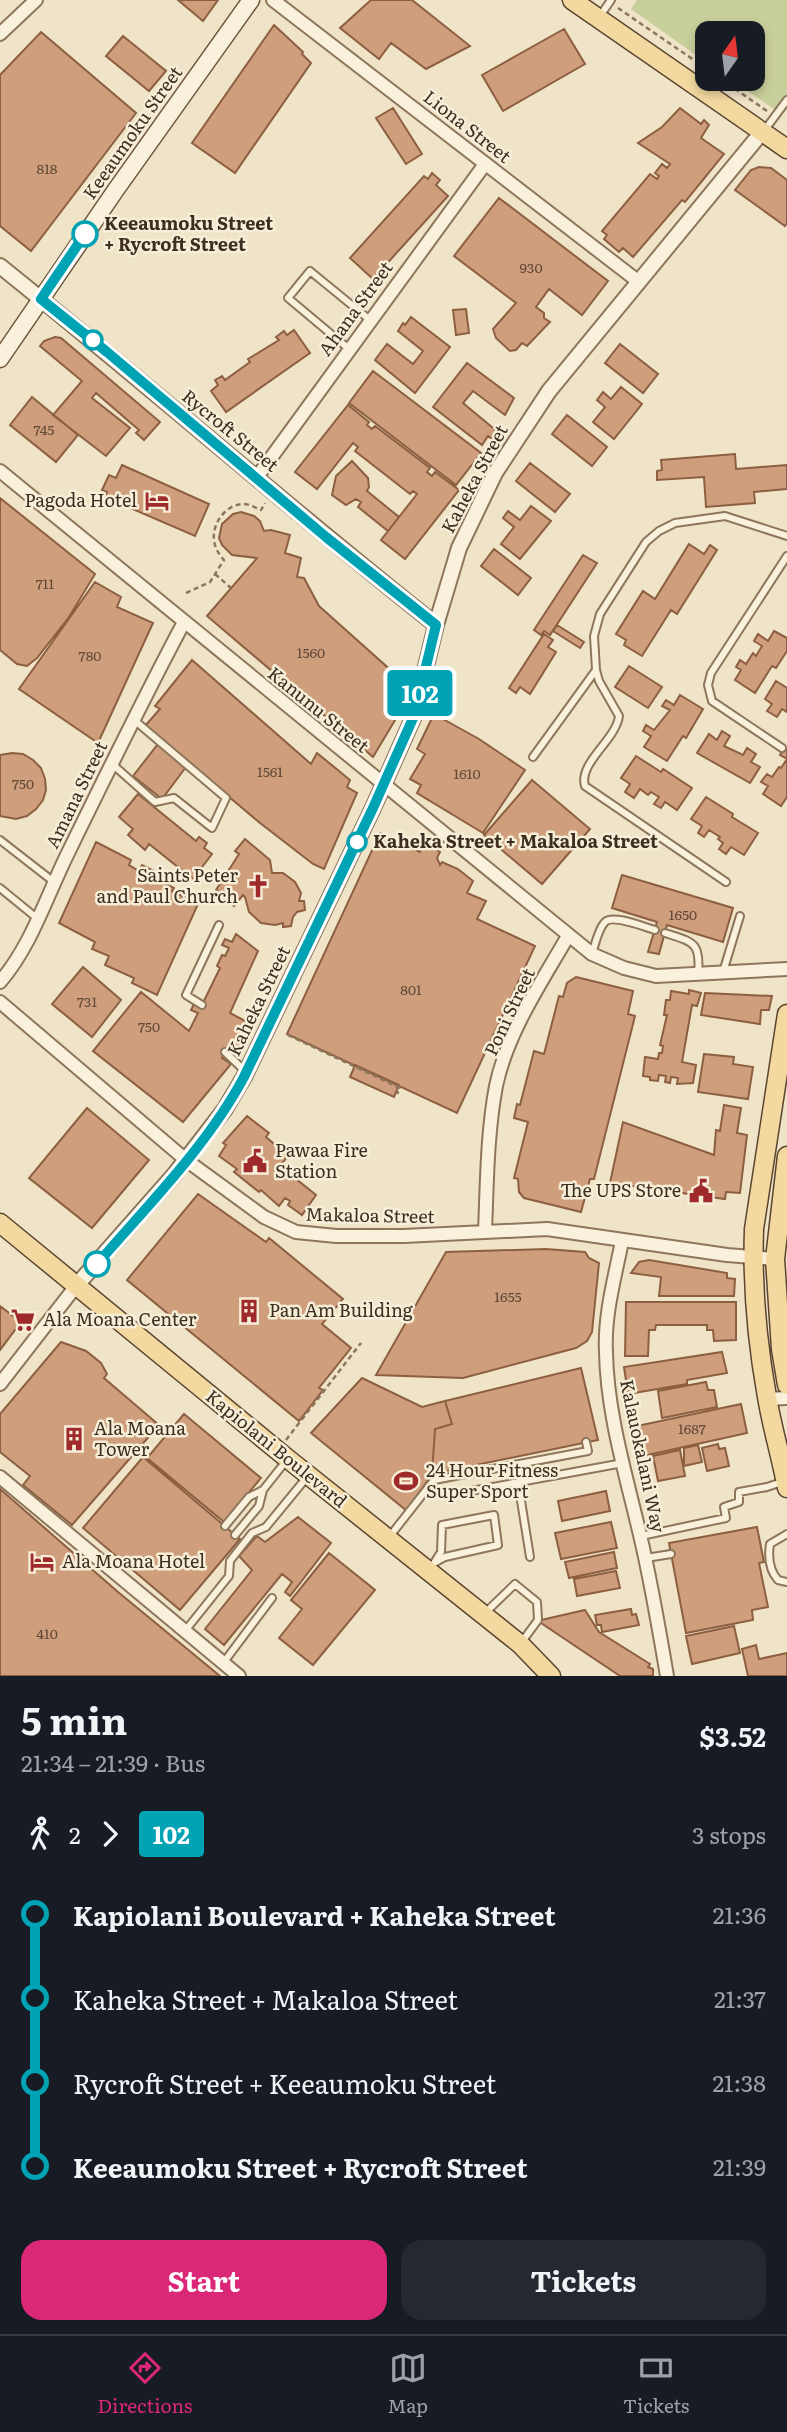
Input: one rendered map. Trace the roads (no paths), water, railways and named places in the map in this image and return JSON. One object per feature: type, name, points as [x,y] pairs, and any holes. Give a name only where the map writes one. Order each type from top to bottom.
[{"type":"main road","name":"Keeaumoku Street","points":[[0,359],[251,0]]},
{"type":"main road","points":[[572,0],[787,149]]},
{"type":"main road","points":[[786,1484],[756,1324],[753,1257],[760,1189],[787,1014]]},
{"type":"main road","points":[[787,1156],[775,1259],[780,1338],[787,1385]]},
{"type":"main road","name":"Kapiolani Boulevard","points":[[0,1223],[308,1476],[388,1539],[433,1567],[484,1615],[520,1644],[551,1676]]},
{"type":"street","points":[[0,33],[36,0]]},
{"type":"street","name":"Liona Street","points":[[273,0],[639,282]]},
{"type":"street","name":"Kaheka Street","points":[[76,1286],[186,1160],[225,1109],[246,1072],[384,786],[414,716],[436,625],[459,548],[505,457],[549,391],[762,132]]},
{"type":"street","name":"Ahana Street","points":[[257,477],[485,164]]},
{"type":"street","name":"Rycroft Street","points":[[0,266],[436,625]]},
{"type":"street","name":"Kanunu Street","points":[[0,471],[592,954],[624,968],[656,976],[787,969]]},
{"type":"street","name":"Amana Street","points":[[0,982],[38,919],[111,763],[184,622]]},
{"type":"street","name":"Poni Street","points":[[485,1231],[497,1085],[507,1052],[525,1011],[568,936]]},
{"type":"street","name":"Makaloa Street","points":[[0,1002],[186,1160],[253,1211],[296,1231],[336,1236],[404,1236],[547,1229],[622,1241],[775,1259]]},
{"type":"street","name":"Kalauokalani Way","points":[[622,1241],[608,1314],[608,1379],[623,1463],[646,1558],[667,1676]]},
{"type":"street","points":[[0,1384],[76,1286]]},
{"type":"street","points":[[768,1399],[787,1398]]},
{"type":"street","points":[[0,1477],[239,1676]]},
{"type":"lane","points":[[598,18],[612,2]]},
{"type":"lane","points":[[762,132],[787,100]]},
{"type":"lane","points":[[349,349],[288,299],[310,271],[370,320]]},
{"type":"lane","points":[[726,882],[585,786],[584,773],[616,727],[619,716],[599,681],[594,636],[600,614],[646,542],[659,531],[684,521],[725,516],[787,536]]},
{"type":"lane","points":[[782,748],[712,701],[708,685],[711,673],[786,560]]},
{"type":"lane","points":[[533,757],[596,670]]},
{"type":"lane","points":[[111,763],[155,802],[174,798],[212,828],[226,798],[133,719]]},
{"type":"lane","points":[[0,840],[54,882]]},
{"type":"lane","points":[[0,888],[38,919]]},
{"type":"lane","points":[[723,972],[740,916]]},
{"type":"lane","points":[[592,954],[603,924],[608,919],[615,918],[655,930]]},
{"type":"lane","points":[[202,1005],[186,995],[219,925]]},
{"type":"lane","points":[[665,933],[690,941],[697,947],[698,974]]},
{"type":"lane","points":[[225,1052],[246,1072]]},
{"type":"lane","points":[[388,1539],[434,1480],[587,1451],[586,1442]]},
{"type":"lane","points":[[235,1535],[259,1506],[263,1490],[283,1455]]},
{"type":"lane","points":[[449,1495],[623,1463]]},
{"type":"lane","points":[[185,1631],[229,1576],[230,1561],[252,1533],[266,1527],[308,1476]]},
{"type":"lane","points":[[518,1482],[530,1557]]},
{"type":"lane","points":[[640,1536],[726,1518],[724,1507],[739,1502],[738,1492],[786,1484]]},
{"type":"lane","points":[[225,1526],[249,1497],[263,1490]]},
{"type":"lane","points":[[494,1515],[498,1545],[445,1558],[433,1567],[441,1552],[442,1525],[494,1515]]},
{"type":"lane","points":[[787,1534],[771,1544],[768,1557],[773,1574],[778,1580],[787,1582]]},
{"type":"lane","points":[[646,1558],[671,1554]]},
{"type":"lane","points":[[484,1615],[515,1584],[537,1602],[538,1620],[520,1644]]},
{"type":"lane","points":[[223,1664],[272,1598]]},
{"type":"place","name":"Keeaumoku Street + Rycroft Street","points":[[85,234]]},
{"type":"place","name":"Pagoda Hotel","points":[[157,501]]},
{"type":"place","name":"Kaheka Street + Makaloa Street","points":[[357,842]]},
{"type":"place","name":"Saints Peter and Paul Church","points":[[258,886]]},
{"type":"place","name":"Pawaa Fire Station","points":[[255,1161]]},
{"type":"place","name":"The UPS Store","points":[[701,1191]]},
{"type":"place","name":"Pan Am Building","points":[[249,1311]]},
{"type":"place","name":"Ala Moana Center","points":[[23,1320]]},
{"type":"place","name":"Ala Moana Tower","points":[[74,1439]]},
{"type":"place","name":"24 Hour Fitness Super Sport","points":[[406,1481]]},
{"type":"place","name":"Ala Moana Hotel","points":[[42,1562]]}]
